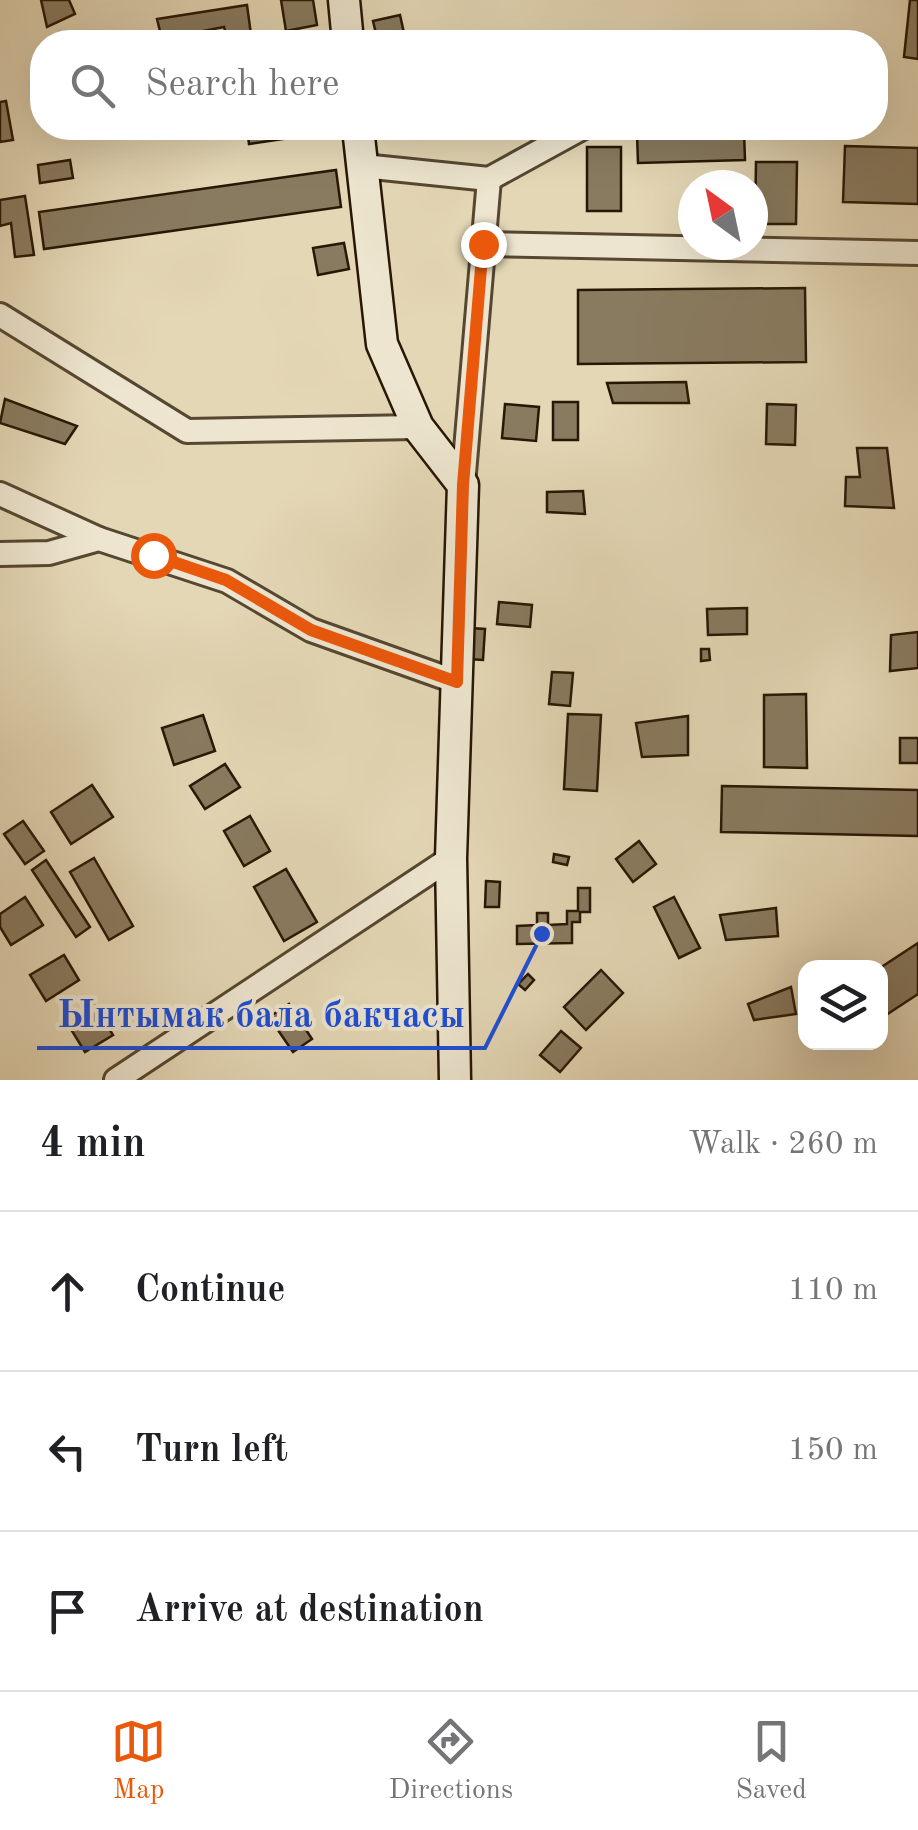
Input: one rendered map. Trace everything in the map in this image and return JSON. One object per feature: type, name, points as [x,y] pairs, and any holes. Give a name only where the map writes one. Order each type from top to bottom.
[{"type":"street","points":[[344,0],[347,30]]},
{"type":"street","points":[[360,140],[382,344],[418,427],[463,485]]},
{"type":"street","points":[[363,166],[489,179],[560,140]]},
{"type":"street","points":[[455,1080],[450,858],[463,485],[489,179]]},
{"type":"street","points":[[483,244],[918,253]]},
{"type":"street","points":[[0,315],[187,431],[418,427]]},
{"type":"street","points":[[0,494],[98,539],[226,580],[311,630],[457,682]]},
{"type":"street","points":[[0,554],[49,553],[98,539]]},
{"type":"street","points":[[116,1080],[450,858]]},
{"type":"building","points":[[41,0],[69,0],[75,14],[47,27]]},
{"type":"building","points":[[281,0],[313,0],[317,25],[286,30]]},
{"type":"building","points":[[910,0],[918,0],[918,59],[904,57]]},
{"type":"building","points":[[247,5],[250,30],[160,30],[157,19]]},
{"type":"building","points":[[400,15],[403,30],[375,30],[373,21]]},
{"type":"building","points":[[6,101],[13,140],[0,142],[0,102]]},
{"type":"building","points":[[637,140],[744,140],[745,160],[638,163]]},
{"type":"building","points":[[845,146],[918,148],[918,204],[843,202]]},
{"type":"building","points":[[587,147],[621,147],[621,211],[587,211]]},
{"type":"building","points":[[70,160],[73,178],[40,183],[38,165]]},
{"type":"building","points":[[756,162],[797,162],[796,224],[768,224],[768,170],[756,170]]},
{"type":"building","points":[[336,170],[341,207],[44,249],[39,212]]},
{"type":"building","points":[[25,196],[34,255],[15,257],[11,223],[0,226],[0,200]]},
{"type":"building","points":[[344,243],[349,269],[318,275],[313,248]]},
{"type":"building","points":[[805,288],[806,362],[578,364],[578,290]]},
{"type":"building","points":[[686,382],[689,403],[613,403],[607,383]]},
{"type":"building","points":[[5,399],[77,426],[65,444],[0,423]]},
{"type":"building","points":[[553,402],[578,402],[578,440],[553,440]]},
{"type":"building","points":[[505,404],[539,407],[536,441],[502,438]]},
{"type":"building","points":[[767,404],[796,405],[795,445],[766,444]]},
{"type":"building","points":[[857,448],[887,448],[894,508],[845,506],[846,477],[860,477]]},
{"type":"building","points":[[583,491],[585,514],[547,512],[547,492]]},
{"type":"building","points":[[499,602],[532,605],[530,627],[497,624]]},
{"type":"building","points":[[747,608],[747,634],[708,635],[707,609]]},
{"type":"building","points":[[470,628],[485,629],[483,660],[468,659]]},
{"type":"building","points":[[918,632],[918,668],[890,671],[891,635]]},
{"type":"building","points":[[701,649],[709,649],[710,660],[701,661]]},
{"type":"building","points":[[552,672],[573,673],[570,706],[549,704]]},
{"type":"building","points":[[806,694],[807,768],[764,767],[764,695]]},
{"type":"building","points":[[568,714],[601,715],[597,791],[564,789]]},
{"type":"building","points":[[203,715],[215,751],[174,765],[162,728]]},
{"type":"building","points":[[688,716],[688,755],[642,757],[636,723]]},
{"type":"building","points":[[900,738],[918,738],[918,763],[900,763]]},
{"type":"building","points":[[225,764],[240,787],[205,809],[190,786]]},
{"type":"building","points":[[92,785],[113,817],[71,844],[51,812]]},
{"type":"building","points":[[722,786],[918,790],[918,836],[721,832]]},
{"type":"building","points":[[250,816],[270,851],[244,866],[224,831]]},
{"type":"building","points":[[23,821],[44,851],[25,864],[4,834]]},
{"type":"building","points":[[639,841],[656,864],[633,882],[616,859]]},
{"type":"building","points":[[554,854],[569,857],[567,865],[553,862]]},
{"type":"building","points":[[94,858],[133,926],[109,940],[70,872]]},
{"type":"building","points":[[46,860],[90,927],[76,937],[32,870]]},
{"type":"building","points":[[286,869],[317,922],[284,941],[254,887]]},
{"type":"building","points":[[486,881],[500,882],[499,907],[485,907]]},
{"type":"building","points":[[578,888],[590,888],[590,912],[580,912],[580,922],[572,922],[572,943],[517,944],[517,926],[537,925],[537,913],[548,913],[548,925],[567,924],[567,911],[578,911]]},
{"type":"building","points":[[25,897],[43,925],[11,945],[0,927],[0,914]]},
{"type":"building","points":[[674,897],[700,948],[679,958],[654,907]]},
{"type":"building","points":[[776,908],[778,936],[726,940],[720,915]]},
{"type":"building","points":[[918,943],[918,994],[888,1014],[888,963]]},
{"type":"building","points":[[64,955],[79,980],[46,1001],[30,975]]},
{"type":"building","points":[[601,970],[623,993],[586,1030],[564,1007]]},
{"type":"building","points":[[528,974],[534,980],[525,990],[518,984]]},
{"type":"building","points":[[791,987],[796,1014],[754,1020],[748,1004]]},
{"type":"building","points":[[289,1004],[312,1039],[293,1052],[269,1017]]},
{"type":"building","points":[[95,1005],[113,1035],[85,1052],[67,1023]]},
{"type":"building","points":[[561,1031],[581,1048],[560,1072],[540,1055]]},
{"type":"place","name":"Ынтымак бала бакчасы","points":[[542,934]]},
{"type":"route","points":[[153,555],[226,580],[311,630],[370,649],[419,672],[457,682],[463,485],[483,244]]}]
